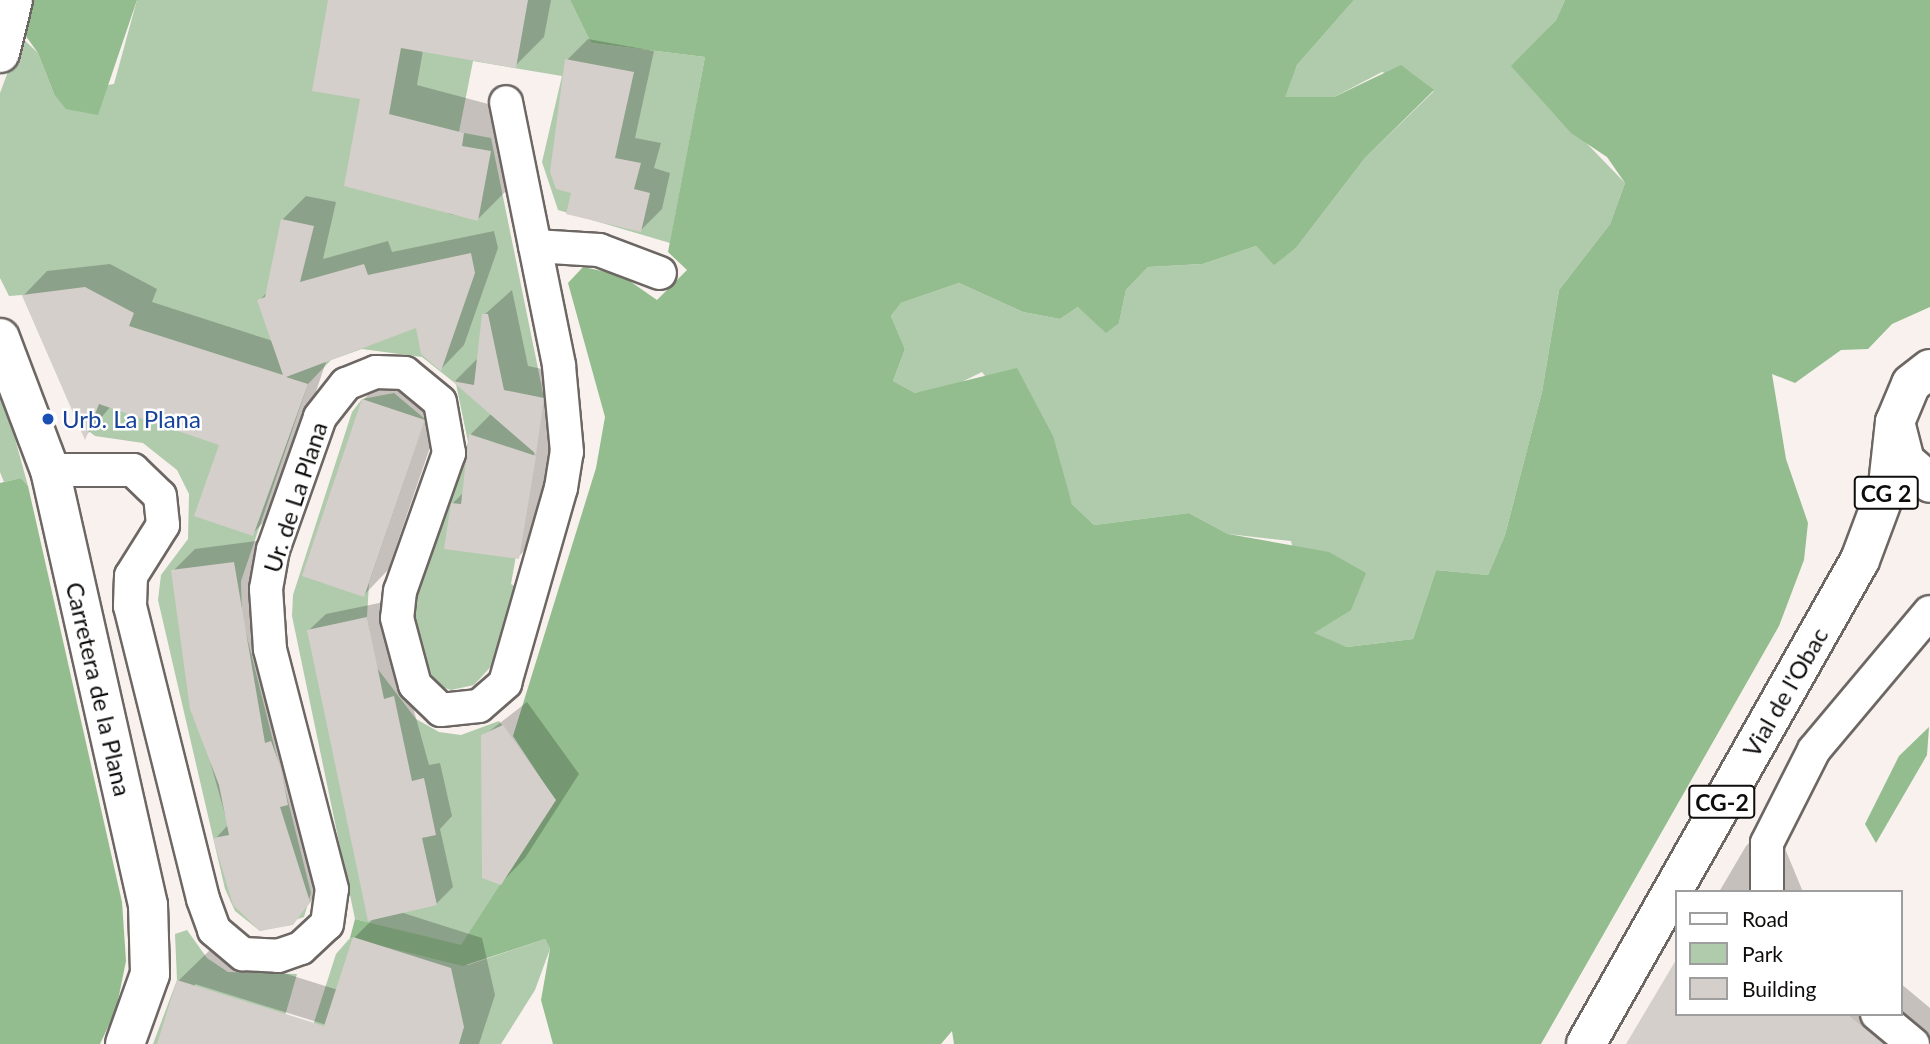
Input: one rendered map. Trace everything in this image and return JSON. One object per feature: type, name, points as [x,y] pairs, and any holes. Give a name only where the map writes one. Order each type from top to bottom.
[{"type":"main road","points":[[0,53],[13,0]]},
{"type":"main road","name":"Carretera de la Plana","points":[[0,338],[50,470],[148,905],[150,974],[125,1044]]},
{"type":"main road","name":"CG 2","points":[[1924,371],[1895,422],[1905,461],[1930,483]]},
{"type":"main road","name":"Vial de l'Obac","points":[[1860,560],[1888,485],[1895,422]]},
{"type":"main road","name":"Vial de l'Obac","points":[[1586,1044],[1860,560],[1889,523],[1930,491]]},
{"type":"street","name":"Ur. de La Plana","points":[[50,470],[133,470],[160,496],[163,525],[131,576],[130,606],[203,899],[214,930],[243,954],[278,956],[301,948],[318,937],[333,906],[265,617],[273,550],[320,417],[346,384],[393,370],[419,382],[440,402],[449,453],[400,591],[401,650],[415,685],[441,710],[463,712],[494,697],[524,622],[567,452],[559,365],[506,102]]},
{"type":"street","points":[[535,246],[599,250],[660,273]]},
{"type":"street","points":[[1767,890],[1768,843],[1814,750],[1930,612]]},
{"type":"street","points":[[1879,1016],[1913,1044]]},
{"type":"green space","points":[[0,0],[137,0],[98,115],[66,109],[54,94],[38,53]]},
{"type":"green space","points":[[137,0],[570,0],[591,43],[705,57],[670,243],[558,210],[542,162],[562,76],[473,61],[459,132],[491,138],[544,398],[511,584],[516,587],[495,662],[474,685],[451,690],[436,685],[409,620],[468,442],[456,384],[422,357],[362,349],[331,360],[308,384],[241,581],[242,617],[311,893],[304,917],[260,931],[235,911],[225,889],[158,600],[161,575],[188,539],[189,494],[177,470],[143,443],[95,436],[78,423],[22,295],[9,296],[0,278],[0,93],[21,37],[38,53],[54,94],[114,84]]},
{"type":"green space","points":[[570,0],[1354,0],[1297,65],[1285,97],[1334,97],[1401,65],[1434,90],[1365,158],[1296,248],[1274,265],[1256,246],[1203,264],[1148,267],[1126,290],[1119,323],[1106,333],[1078,307],[1060,319],[1023,312],[959,283],[901,303],[891,316],[905,349],[893,381],[915,393],[1017,368],[1053,436],[1072,504],[1094,525],[1189,513],[1228,534],[1329,552],[1366,573],[1351,610],[1314,633],[1347,647],[1413,639],[1436,570],[1488,575],[1505,535],[1542,392],[1559,290],[1610,224],[1625,183],[1607,157],[1571,133],[1511,66],[1556,20],[1565,0],[1930,0],[1930,307],[1892,324],[1868,349],[1841,350],[1795,383],[1772,374],[1786,459],[1808,523],[1804,560],[1779,626],[1541,1044],[954,1044],[952,1031],[941,1044],[553,1044],[541,1000],[550,949],[545,939],[463,966],[350,938],[355,919],[461,945],[555,800],[513,736],[596,468],[605,417],[568,283],[583,267],[621,275],[657,300],[687,270],[668,252],[705,57],[591,43]]},
{"type":"green space","points":[[1354,0],[1565,0],[1556,20],[1512,66],[1625,183],[1610,224],[1559,290],[1542,392],[1505,535],[1488,575],[1436,570],[1413,639],[1347,647],[1314,634],[1291,541],[1228,534],[1189,513],[1094,525],[1072,504],[1064,480],[982,372],[943,391],[915,393],[893,381],[905,349],[891,316],[901,303],[959,283],[1023,312],[1060,319],[1078,307],[1119,323],[1126,290],[1148,267],[1203,264],[1256,246],[1274,264],[1296,248],[1365,158],[1434,91],[1382,72],[1334,97],[1284,97],[1297,65]]},
{"type":"green space","points":[[0,392],[28,486],[21,478],[4,482],[0,472]]},
{"type":"green space","points":[[394,393],[425,419],[369,583],[367,617],[377,668],[416,719],[439,732],[461,735],[499,721],[556,800],[461,946],[355,919],[292,616],[293,595],[352,412],[362,399]]},
{"type":"green space","points":[[21,478],[28,486],[122,902],[126,961],[116,1010],[100,1044],[0,1044],[0,483]]},
{"type":"green space","points":[[1929,727],[1927,755],[1876,843],[1865,824],[1899,756]]},
{"type":"green space","points":[[187,930],[207,958],[228,972],[297,974],[277,1044],[153,1044],[177,980],[175,934]]},
{"type":"green space","points":[[350,938],[468,965],[545,939],[550,949],[535,990],[501,1044],[307,1044],[336,954]]},
{"type":"building","points":[[328,0],[528,0],[516,68],[401,48],[389,114],[464,133],[462,146],[491,151],[478,221],[344,186],[360,99],[312,91]]},
{"type":"building","points":[[565,59],[634,72],[615,158],[641,163],[634,189],[650,193],[641,232],[566,214],[571,193],[556,189],[550,172]]},
{"type":"building","points":[[281,219],[314,226],[300,282],[364,264],[368,275],[471,253],[475,273],[441,371],[421,354],[416,328],[286,377],[308,384],[253,536],[194,516],[219,445],[99,404],[85,440],[22,295],[85,287],[134,313],[129,326],[283,375],[257,300],[265,297]]},
{"type":"building","points":[[482,314],[488,314],[504,390],[544,398],[536,454],[452,381],[474,385]]},
{"type":"building","points":[[362,399],[425,420],[364,597],[302,576]]},
{"type":"building","points":[[469,434],[536,456],[519,559],[444,549],[451,503],[461,504]]},
{"type":"building","points":[[234,562],[265,743],[271,741],[281,769],[288,805],[280,807],[310,902],[293,925],[260,931],[233,905],[213,838],[229,835],[219,785],[190,709],[171,570]]},
{"type":"building","points":[[367,617],[384,699],[394,696],[412,781],[424,778],[436,835],[422,838],[437,905],[368,921],[307,630]]},
{"type":"building","points":[[503,725],[556,800],[501,885],[482,878],[481,735]]},
{"type":"building","points":[[353,937],[451,968],[464,1027],[459,1044],[157,1044],[177,980],[324,1026]]},
{"type":"building","points":[[1674,963],[1674,1016],[1849,1016],[1883,1044],[1626,1044]]},
{"type":"place","name":"Urb. La Plana","points":[[48,419]]}]
